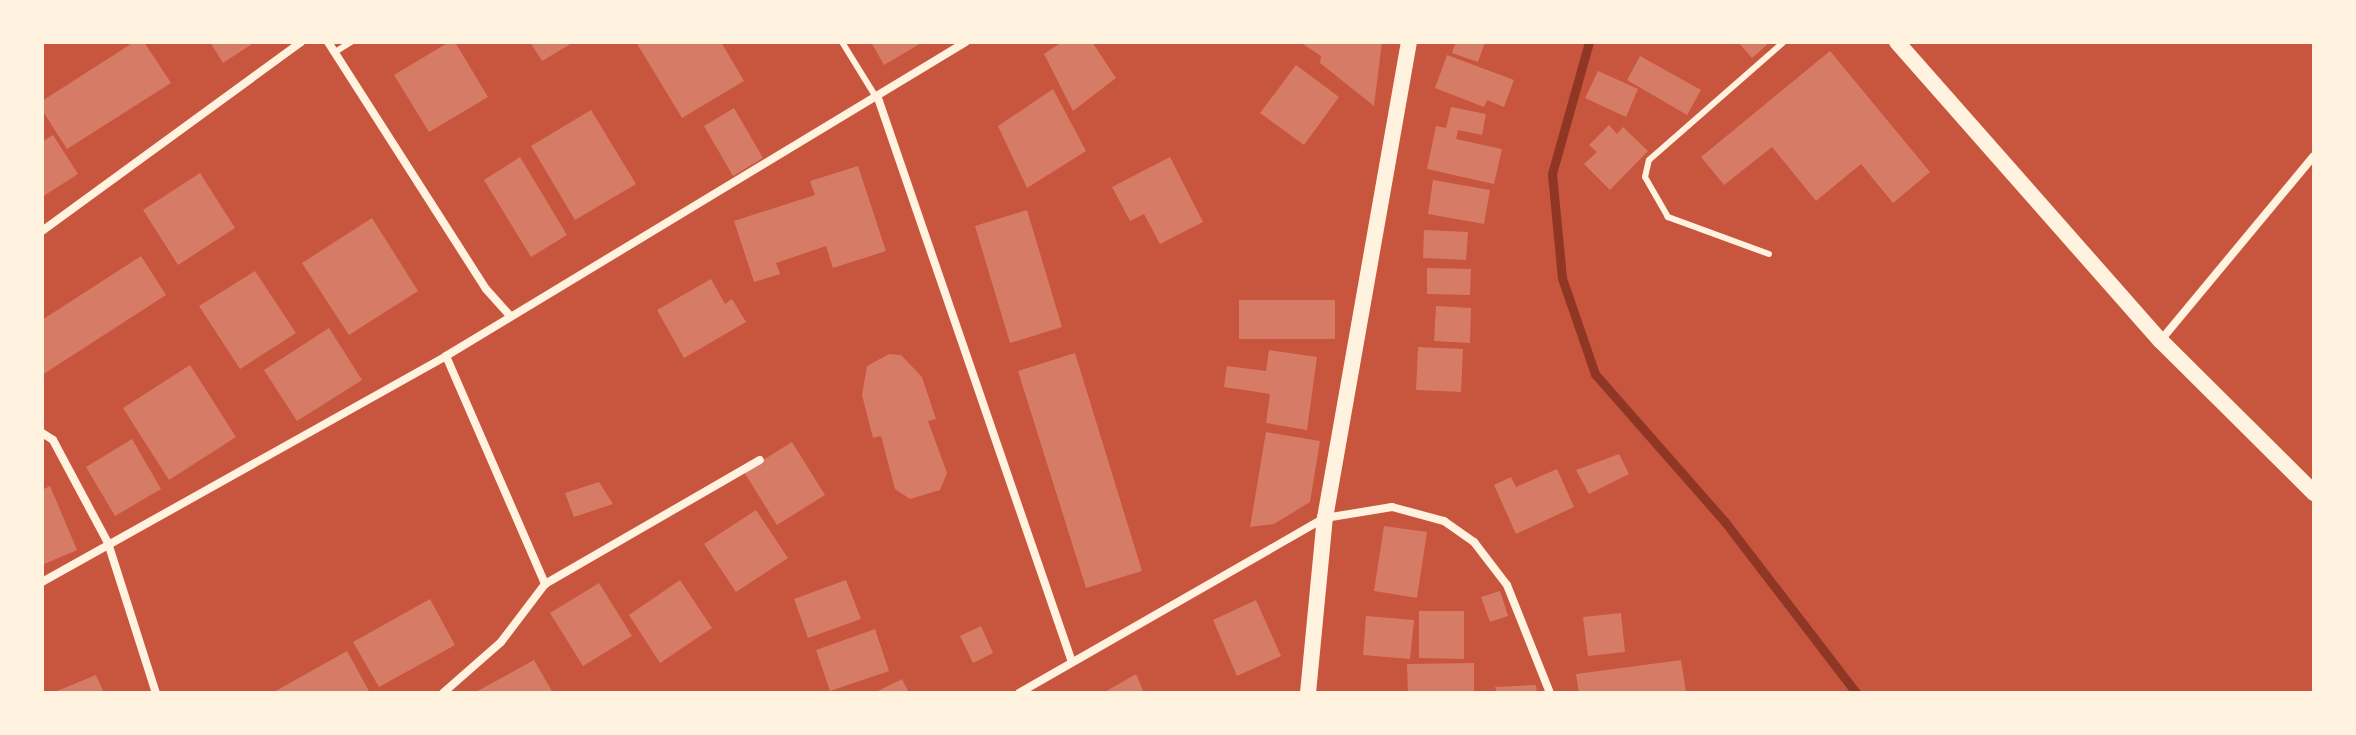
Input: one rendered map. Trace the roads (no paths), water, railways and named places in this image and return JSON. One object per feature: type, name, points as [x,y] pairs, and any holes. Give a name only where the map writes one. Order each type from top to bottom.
[{"type":"main road","points":[[1308,693],[1325,518],[1409,42]]},
{"type":"main road","points":[[1897,42],[2161,341],[2314,493]]},
{"type":"street","points":[[42,231],[301,42]]},
{"type":"street","points":[[328,42],[486,289],[510,316]]},
{"type":"street","points":[[42,582],[446,356],[878,98],[966,42]]},
{"type":"street","points":[[878,98],[1072,662]]},
{"type":"street","points":[[2161,341],[2314,156]]},
{"type":"street","points":[[446,356],[545,584]]},
{"type":"street","points":[[42,433],[53,440],[108,543],[156,693]]},
{"type":"street","points":[[443,693],[501,642],[545,584],[760,460]]},
{"type":"street","points":[[1019,693],[1325,518],[1392,507],[1444,521],[1474,542],[1507,585],[1550,693]]},
{"type":"lane","points":[[335,52],[351,42]]},
{"type":"lane","points":[[842,42],[878,98]]},
{"type":"lane","points":[[1769,254],[1668,217],[1645,177],[1649,160],[1784,42]]},
{"type":"waterway","points":[[1589,42],[1552,174],[1562,278],[1595,374],[1725,522],[1856,693]]}]
